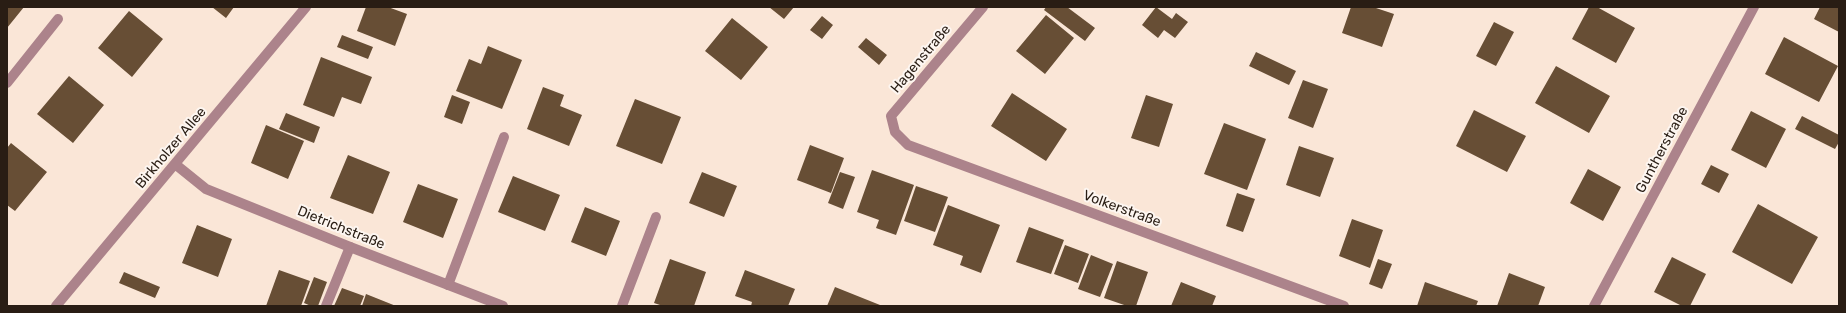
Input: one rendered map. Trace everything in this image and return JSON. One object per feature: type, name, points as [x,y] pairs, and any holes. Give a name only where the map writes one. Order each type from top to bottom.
[{"type":"street","name":"Birkholzer Allee","points":[[56,306],[306,7]]},
{"type":"street","name":"Hagenstraße","points":[[895,132],[891,116],[983,7]]},
{"type":"street","name":"Guntherstraße","points":[[1594,306],[1754,7]]},
{"type":"street","points":[[7,82],[58,19]]},
{"type":"street","name":"Volkerstraße","points":[[895,132],[908,145],[1344,306]]},
{"type":"street","points":[[448,285],[504,137]]},
{"type":"street","name":"Dietrichstraße","points":[[175,164],[206,188],[350,247],[503,306]]},
{"type":"street","points":[[622,306],[656,217]]},
{"type":"street","points":[[326,306],[350,247]]},
{"type":"building","points":[[7,7],[24,7],[7,28]]},
{"type":"building","points":[[212,7],[234,7],[226,18]]},
{"type":"building","points":[[366,7],[388,7],[407,14],[395,46],[357,31]]},
{"type":"building","points":[[769,7],[794,7],[784,19]]},
{"type":"building","points":[[1046,7],[1067,7],[1095,28],[1085,41],[1044,10]]},
{"type":"building","points":[[1156,7],[1172,19],[1176,13],[1188,22],[1175,38],[1164,30],[1158,38],[1142,25]]},
{"type":"building","points":[[1351,7],[1373,7],[1394,14],[1382,47],[1342,33]]},
{"type":"building","points":[[1589,7],[1597,7],[1635,28],[1616,63],[1572,39]]},
{"type":"building","points":[[1820,7],[1839,7],[1839,32],[1814,19]]},
{"type":"building","points":[[129,11],[163,39],[132,77],[98,48]]},
{"type":"building","points":[[1046,15],[1074,38],[1045,74],[1016,51]]},
{"type":"building","points":[[822,16],[833,25],[822,39],[810,30]]},
{"type":"building","points":[[732,18],[768,47],[741,80],[705,51]]},
{"type":"building","points":[[1494,22],[1514,32],[1496,66],[1476,56]]},
{"type":"building","points":[[342,35],[373,47],[368,59],[337,47]]},
{"type":"building","points":[[1784,37],[1838,66],[1819,102],[1765,74]]},
{"type":"building","points":[[866,38],[887,55],[879,65],[858,47]]},
{"type":"building","points":[[488,46],[522,60],[502,109],[456,91],[469,59],[481,64]]},
{"type":"building","points":[[1256,52],[1296,71],[1289,85],[1249,66]]},
{"type":"building","points":[[321,57],[372,77],[361,104],[342,97],[334,117],[303,105]]},
{"type":"building","points":[[1556,66],[1610,96],[1589,133],[1535,103]]},
{"type":"building","points":[[69,76],[104,105],[73,143],[37,114]]},
{"type":"building","points":[[1303,80],[1328,89],[1313,128],[1288,118]]},
{"type":"building","points":[[543,87],[564,95],[560,106],[582,115],[569,146],[527,129]]},
{"type":"building","points":[[1012,93],[1067,129],[1046,161],[991,126]]},
{"type":"building","points":[[452,95],[470,102],[462,124],[444,117]]},
{"type":"building","points":[[1146,95],[1173,104],[1159,147],[1131,138]]},
{"type":"building","points":[[635,99],[681,117],[662,164],[616,146]]},
{"type":"building","points":[[1474,110],[1526,136],[1507,172],[1456,146]]},
{"type":"building","points":[[1751,111],[1786,129],[1766,168],[1731,150]]},
{"type":"building","points":[[286,113],[320,127],[314,143],[279,129]]},
{"type":"building","points":[[1802,116],[1839,135],[1839,142],[1835,149],[1795,129]]},
{"type":"building","points":[[1224,123],[1266,139],[1247,190],[1204,174]]},
{"type":"building","points":[[266,125],[304,141],[288,179],[251,163]]},
{"type":"building","points":[[11,143],[47,172],[15,211],[7,205],[7,148]]},
{"type":"building","points":[[810,145],[844,158],[831,193],[797,180]]},
{"type":"building","points":[[1299,146],[1334,158],[1320,197],[1286,185]]},
{"type":"building","points":[[348,155],[390,172],[373,214],[330,198]]},
{"type":"building","points":[[1711,165],[1729,174],[1719,193],[1701,184]]},
{"type":"building","points":[[1588,169],[1621,187],[1603,221],[1570,203]]},
{"type":"building","points":[[872,170],[914,185],[896,235],[876,228],[879,220],[857,212]]},
{"type":"building","points":[[702,172],[737,186],[724,217],[689,203]]},
{"type":"building","points":[[840,172],[855,177],[843,209],[828,203]]},
{"type":"building","points":[[513,176],[560,195],[545,231],[498,212]]},
{"type":"building","points":[[418,184],[458,199],[443,238],[403,222]]},
{"type":"building","points":[[916,186],[948,197],[935,232],[904,221]]},
{"type":"building","points":[[1237,193],[1255,199],[1243,232],[1226,226]]},
{"type":"building","points":[[1758,204],[1818,237],[1792,284],[1732,252]]},
{"type":"building","points":[[948,205],[1000,225],[981,273],[960,265],[963,256],[933,245]]},
{"type":"building","points":[[585,207],[620,221],[606,256],[571,242]]},
{"type":"building","points":[[1352,219],[1383,230],[1370,268],[1339,256]]},
{"type":"building","points":[[197,225],[232,239],[218,277],[182,263]]},
{"type":"building","points":[[1029,227],[1064,240],[1051,274],[1016,262]]},
{"type":"building","points":[[1065,245],[1089,254],[1078,283],[1054,274]]},
{"type":"building","points":[[1091,255],[1113,264],[1100,297],[1078,289]]},
{"type":"building","points":[[1672,257],[1706,274],[1690,306],[1682,306],[1654,292]]},
{"type":"building","points":[[670,259],[706,272],[694,306],[663,306],[654,303]]},
{"type":"building","points":[[1378,259],[1392,264],[1382,289],[1369,284]]},
{"type":"building","points":[[1117,261],[1148,272],[1136,306],[1127,306],[1104,298]]},
{"type":"building","points":[[279,270],[310,281],[301,306],[266,306]]},
{"type":"building","points":[[745,270],[795,289],[788,306],[751,306],[752,302],[735,296]]},
{"type":"building","points":[[124,272],[160,287],[155,298],[119,283]]},
{"type":"building","points":[[1509,273],[1545,287],[1538,306],[1497,306]]},
{"type":"building","points":[[314,277],[327,282],[318,306],[311,306],[304,303]]},
{"type":"building","points":[[1181,282],[1216,296],[1212,306],[1171,306]]},
{"type":"building","points":[[1425,282],[1478,301],[1476,306],[1417,306]]},
{"type":"building","points":[[835,287],[880,305],[827,306]]},
{"type":"building","points":[[342,288],[364,296],[360,306],[334,306]]},
{"type":"building","points":[[366,294],[396,306],[362,306]]}]
